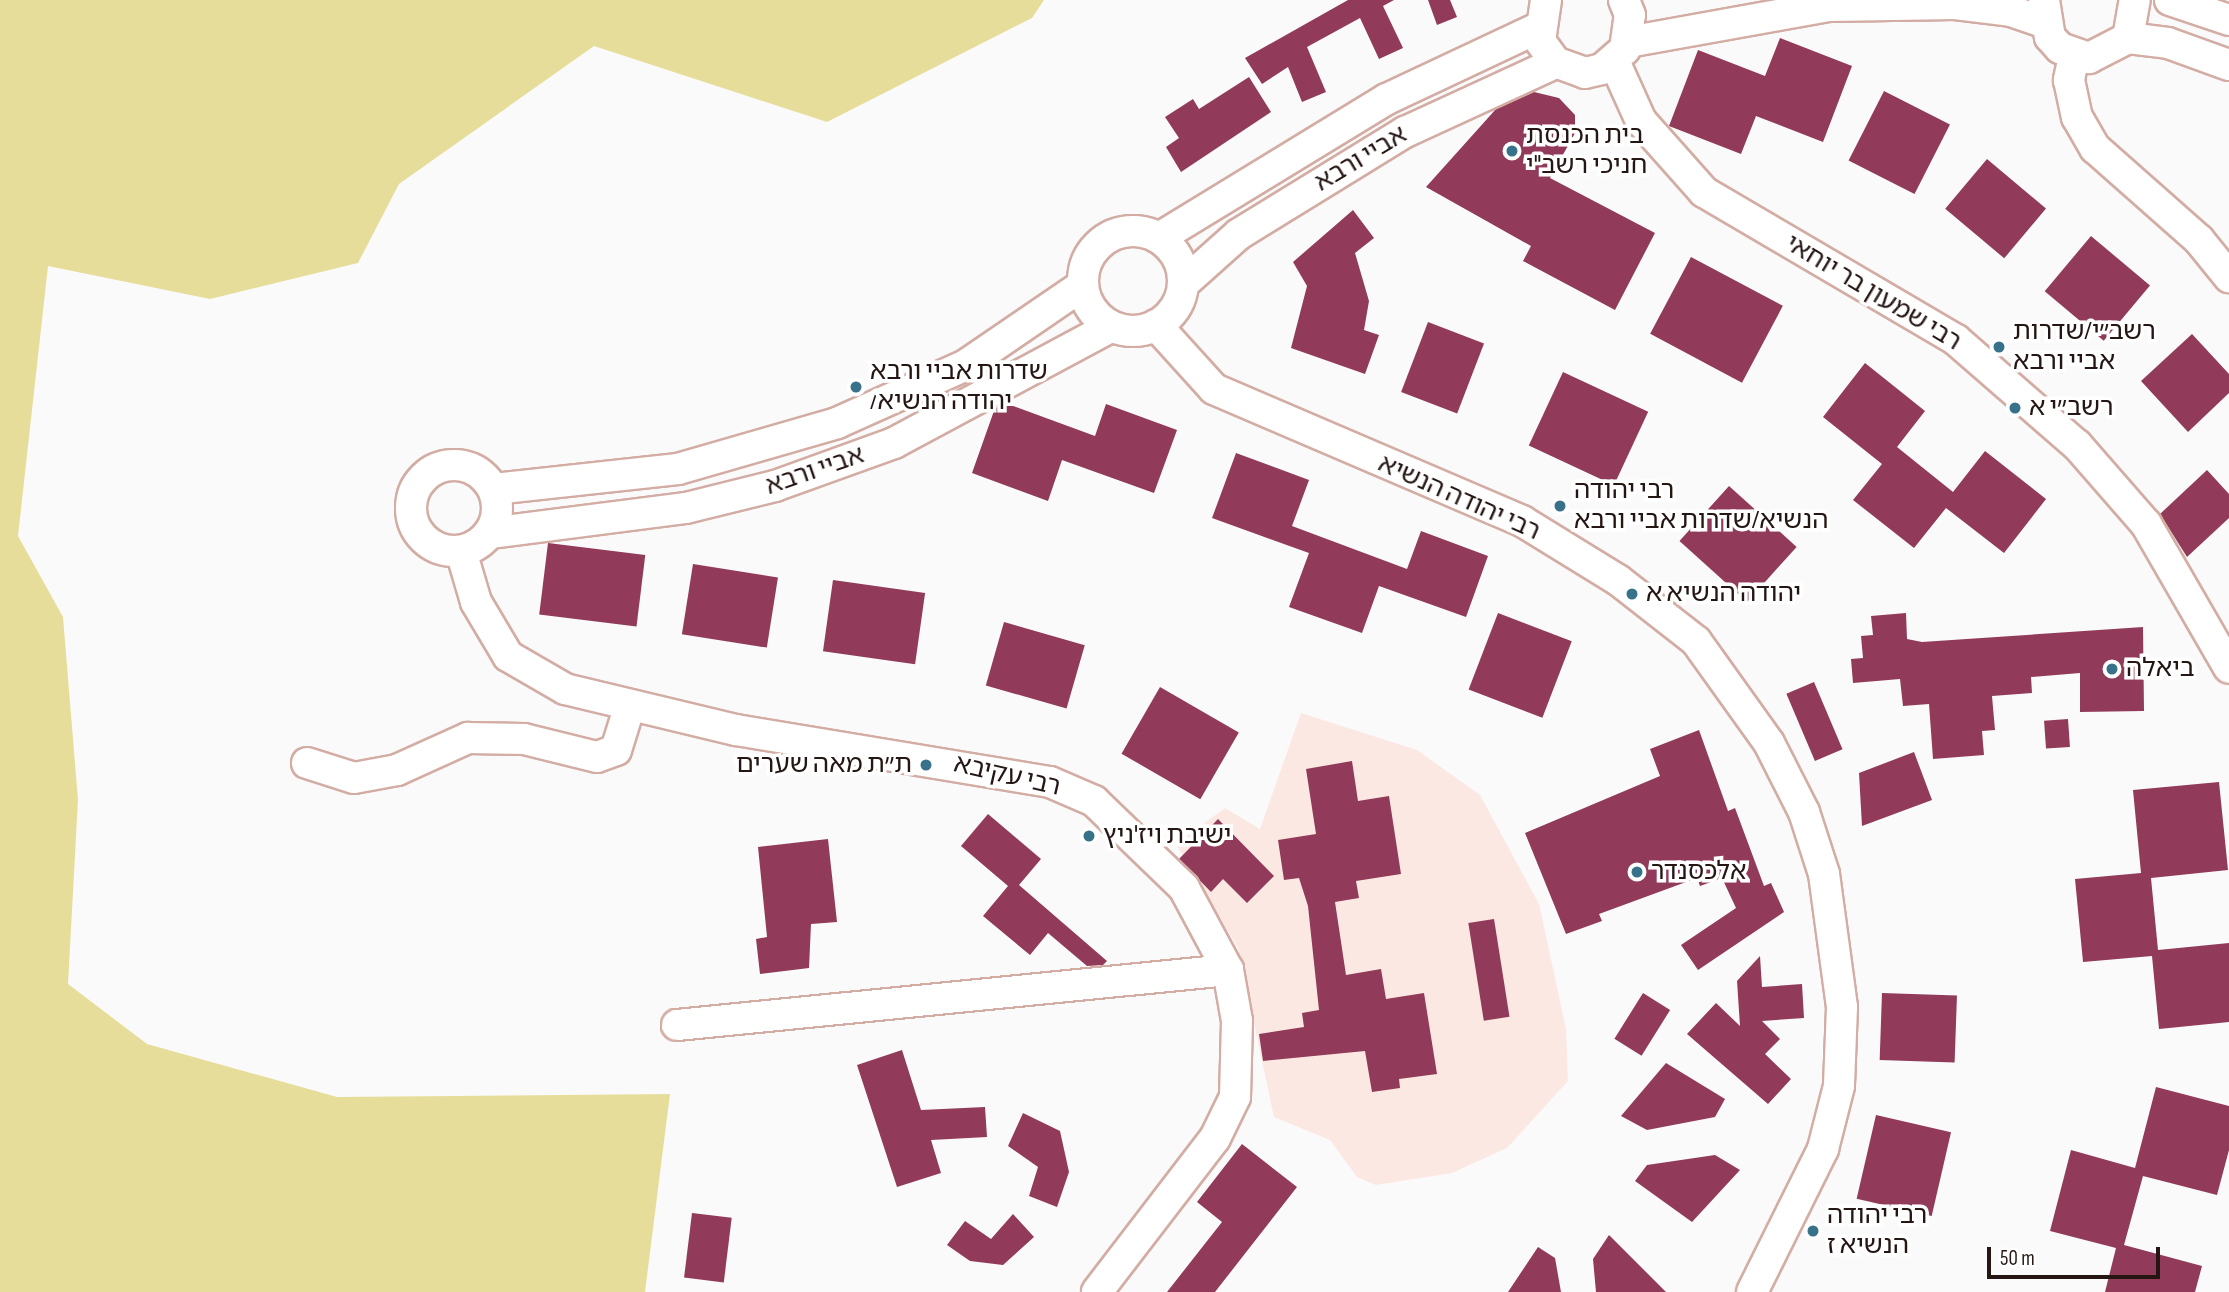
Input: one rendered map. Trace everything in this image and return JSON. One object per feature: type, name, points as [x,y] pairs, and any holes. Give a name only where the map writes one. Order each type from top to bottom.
[{"type":"street","points":[[1621,51],[1630,15],[1624,0]]},
{"type":"street","points":[[2074,56],[2104,56],[2128,38],[2135,0]]},
{"type":"street","points":[[2170,0],[2229,20]]},
{"type":"street","points":[[1542,14],[1555,63],[1585,73],[1621,51],[1829,6],[1955,4],[2043,11],[2074,56],[2070,79],[2077,117],[2095,148],[2199,240],[2229,277]]},
{"type":"street","name":"אביי ורבא","points":[[1159,238],[1387,99],[1542,14]]},
{"type":"street","points":[[2128,38],[2168,43],[2229,65]]},
{"type":"street","name":"רבי שמעון בר יוחאי","points":[[1621,51],[1648,132],[1704,192],[1956,340],[2077,445],[2146,524],[2229,668]]},
{"type":"street","name":"אביי ורבא","points":[[1183,284],[1239,234],[1405,132],[1555,63]]},
{"type":"street","points":[[1132,230],[1159,238],[1175,253],[1183,284],[1174,310],[1156,325],[1140,331],[1112,326],[1093,312],[1083,285],[1090,253],[1108,236],[1132,230]]},
{"type":"street","name":"אביי ורבא","points":[[494,489],[678,469],[838,423],[966,365],[1083,285]]},
{"type":"street","name":"רבי יהודה הנשיא","points":[[1156,325],[1185,363],[1225,395],[1522,521],[1618,580],[1696,641],[1769,743],[1804,812],[1824,874],[1842,1007],[1839,1086],[1823,1149],[1752,1292]]},
{"type":"street","name":"אביי ורבא","points":[[490,533],[686,508],[775,486],[894,443],[1112,326]]},
{"type":"street","points":[[457,464],[484,476],[494,489],[498,504],[490,533],[461,551],[439,550],[422,538],[410,509],[416,487],[436,468],[457,464]]},
{"type":"street","name":"רבי עקיבא","points":[[461,551],[476,602],[508,656],[565,689],[736,730],[995,768],[1072,792],[1141,841],[1184,888],[1228,970],[1237,1021],[1235,1097],[1215,1138],[1097,1292]]},
{"type":"street","points":[[307,763],[354,778],[397,770],[468,738],[524,739],[597,757],[617,750],[630,705]]},
{"type":"street","points":[[677,1025],[1228,970]]},
{"type":"shaded area","points":[[0,0],[1044,0],[1032,18],[827,122],[594,46],[399,184],[358,263],[210,299],[48,266],[18,536],[63,617],[78,800],[68,984],[147,1044],[337,1097],[670,1094],[645,1292],[0,1292]]},
{"type":"shaded area","points":[[1301,713],[1417,750],[1480,795],[1539,904],[1566,1029],[1568,1081],[1507,1148],[1452,1173],[1376,1185],[1357,1177],[1330,1140],[1274,1117],[1238,948],[1176,844],[1225,808],[1260,829]]},
{"type":"building","points":[[1348,0],[1394,0],[1383,6],[1403,48],[1379,59],[1360,18],[1307,47],[1326,92],[1302,102],[1288,67],[1262,84],[1245,58]]},
{"type":"building","points":[[1428,0],[1450,0],[1457,17],[1437,25]]},
{"type":"building","points":[[1780,38],[1852,66],[1823,142],[1756,116],[1741,154],[1669,126],[1698,50],[1765,76]]},
{"type":"building","points":[[1249,77],[1271,112],[1181,172],[1166,147],[1179,138],[1165,117],[1193,99],[1199,109]]},
{"type":"building","points":[[1884,91],[1950,125],[1915,194],[1849,160]]},
{"type":"building","points":[[1534,92],[1559,98],[1575,115],[1575,133],[1550,178],[1655,233],[1615,310],[1523,261],[1531,246],[1426,187],[1496,109]]},
{"type":"building","points":[[1987,159],[2046,208],[2004,258],[1945,209]]},
{"type":"building","points":[[1353,210],[1374,238],[1355,253],[1369,301],[1364,330],[1379,335],[1365,374],[1291,348],[1307,286],[1293,262]]},
{"type":"building","points":[[2091,236],[2150,285],[2104,341],[2045,291]]},
{"type":"building","points":[[1691,257],[1783,306],[1742,383],[1650,334]]},
{"type":"building","points":[[1428,322],[1484,344],[1457,414],[1401,392]]},
{"type":"building","points":[[2192,334],[2229,374],[2229,393],[2188,432],[2141,381]]},
{"type":"building","points":[[1865,363],[1925,411],[1897,447],[1953,492],[1985,451],[2046,499],[2004,553],[1946,508],[1914,548],[1853,500],[1882,464],[1823,417]]},
{"type":"building","points":[[1563,372],[1648,412],[1614,485],[1529,445]]},
{"type":"building","points":[[1005,403],[1095,436],[1106,404],[1177,430],[1154,493],[1062,460],[1048,501],[972,473],[995,408]]},
{"type":"building","points":[[1236,453],[1309,480],[1292,526],[1407,569],[1421,531],[1488,556],[1466,617],[1379,586],[1362,633],[1289,607],[1309,553],[1212,518]]},
{"type":"building","points":[[2207,470],[2229,494],[2229,518],[2187,557],[2160,514]]},
{"type":"building","points":[[1729,486],[1797,547],[1747,602],[1679,541]]},
{"type":"building","points":[[548,543],[645,555],[636,626],[539,614]]},
{"type":"building","points":[[693,564],[778,577],[767,648],[682,634]]},
{"type":"building","points":[[833,580],[925,593],[915,664],[823,651]]},
{"type":"building","points":[[1498,613],[1572,641],[1542,718],[1469,690]]},
{"type":"building","points":[[1906,613],[1907,639],[1922,642],[2143,627],[2144,711],[2080,712],[2080,673],[2031,677],[2032,693],[1992,696],[1995,730],[1982,731],[1984,755],[1933,759],[1929,704],[1903,706],[1900,679],[1853,683],[1851,659],[1863,658],[1861,636],[1873,635],[1871,616]]},
{"type":"building","points":[[1004,622],[1085,645],[1067,709],[986,685]]},
{"type":"building","points":[[1814,682],[1843,749],[1815,761],[1786,694]]},
{"type":"building","points":[[1160,687],[1239,733],[1200,799],[1122,754]]},
{"type":"building","points":[[2068,719],[2070,747],[2046,749],[2044,721]]},
{"type":"building","points":[[1699,730],[1728,811],[1735,808],[1764,886],[1771,883],[1784,912],[1698,970],[1681,945],[1736,908],[1722,878],[1700,886],[1697,878],[1599,914],[1602,921],[1566,934],[1525,833],[1660,776],[1650,749]]},
{"type":"building","points":[[1914,752],[1932,800],[1862,826],[1859,773]]},
{"type":"building","points":[[1352,761],[1358,801],[1389,796],[1401,874],[1356,881],[1359,898],[1335,902],[1346,975],[1381,969],[1386,999],[1424,993],[1437,1074],[1399,1079],[1400,1088],[1372,1092],[1365,1051],[1263,1061],[1259,1034],[1304,1027],[1302,1013],[1319,1010],[1308,906],[1299,878],[1284,880],[1278,840],[1316,834],[1306,769]]},
{"type":"building","points":[[2219,782],[2228,870],[2151,878],[2158,950],[2229,943],[2229,1022],[2159,1029],[2152,956],[2083,962],[2075,879],[2141,873],[2133,790]]},
{"type":"building","points":[[988,814],[1041,859],[1019,885],[1107,961],[1103,965],[1087,966],[1048,933],[1030,955],[983,916],[1008,886],[961,846]]},
{"type":"building","points":[[1218,819],[1274,876],[1247,903],[1223,879],[1211,892],[1179,859]]},
{"type":"building","points":[[828,839],[837,922],[811,924],[809,968],[760,974],[756,939],[767,937],[758,847]]},
{"type":"building","points":[[1494,919],[1509,1017],[1484,1021],[1468,923]]},
{"type":"building","points":[[1760,956],[1762,987],[1802,984],[1804,1018],[1762,1021],[1780,1039],[1765,1054],[1791,1079],[1768,1104],[1687,1034],[1716,1003],[1740,1026],[1737,981]]},
{"type":"building","points":[[1643,993],[1670,1010],[1642,1056],[1614,1039]]},
{"type":"building","points":[[1882,993],[1957,996],[1955,1063],[1880,1060]]},
{"type":"building","points":[[902,1050],[921,1110],[985,1107],[987,1137],[931,1140],[941,1173],[897,1187],[857,1065]]},
{"type":"building","points":[[1666,1063],[1725,1099],[1715,1117],[1647,1130],[1621,1116]]},
{"type":"building","points":[[2156,1087],[2229,1106],[2229,1150],[2217,1195],[2143,1176],[2124,1245],[2202,1266],[2195,1292],[2105,1292],[2116,1248],[2050,1231],[2071,1150],[2135,1168]]},
{"type":"building","points":[[1023,1113],[1060,1131],[1069,1172],[1057,1207],[1029,1196],[1038,1167],[1008,1146]]},
{"type":"building","points":[[1876,1115],[1951,1132],[1932,1216],[1857,1199]]},
{"type":"building","points":[[1242,1144],[1297,1187],[1215,1292],[1167,1292],[1222,1222],[1197,1202]]},
{"type":"building","points":[[1715,1155],[1740,1170],[1692,1222],[1635,1181],[1647,1165]]},
{"type":"building","points":[[692,1213],[732,1218],[724,1282],[684,1278]]},
{"type":"building","points":[[1013,1214],[1034,1237],[1003,1265],[970,1261],[947,1245],[965,1221],[991,1239]]},
{"type":"building","points":[[1609,1235],[1666,1292],[1596,1292],[1593,1259]]},
{"type":"building","points":[[1538,1247],[1555,1258],[1561,1292],[1508,1292]]},
{"type":"place","name":"בית הכנסת חניכי רשב\"י","points":[[1512,151]]},
{"type":"place","name":"רשב״י/שדרות אביי ורבא","points":[[1999,347]]},
{"type":"place","name":"שדרות אביי ורבא /יהודה הנשיא","points":[[856,387]]},
{"type":"place","name":"רשב״י א","points":[[2015,408]]},
{"type":"place","name":"רבי יהודה הנשיא/שדרות אביי ורבא","points":[[1560,506]]},
{"type":"place","name":"יהודה הנשיא א","points":[[1632,594]]},
{"type":"place","name":"ביאלה","points":[[2112,669]]},
{"type":"place","name":"ת״ת מאה שערים","points":[[926,765]]},
{"type":"place","name":"ישיבת ויז'ניץ","points":[[1089,836]]},
{"type":"place","name":"אלכסנדר","points":[[1637,872]]},
{"type":"place","name":"רבי יהודה הנשיא ז","points":[[1813,1231]]}]
